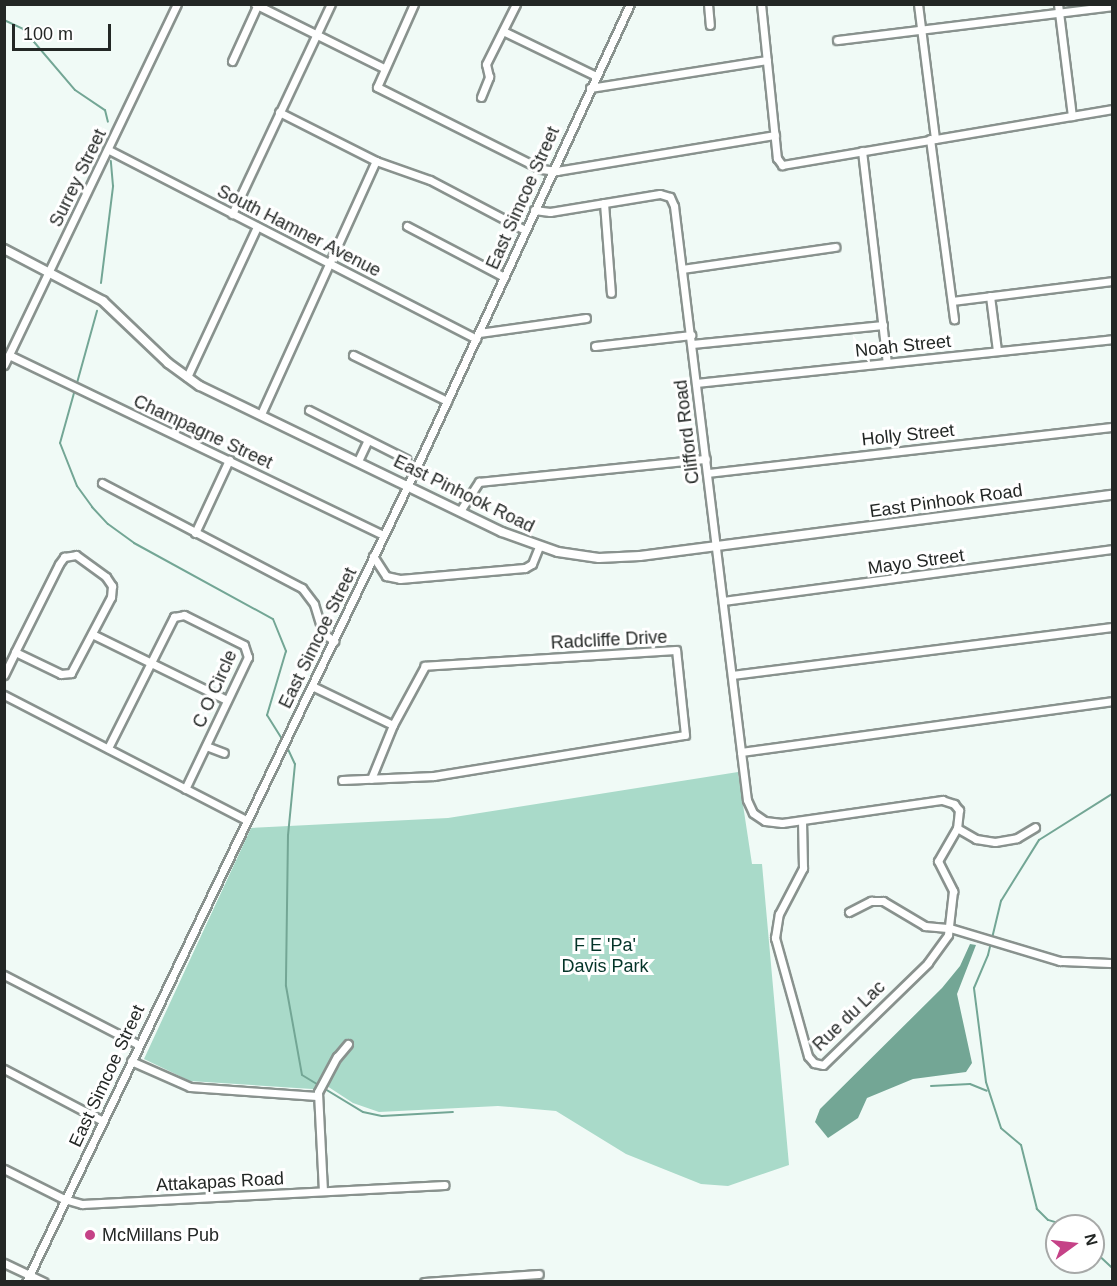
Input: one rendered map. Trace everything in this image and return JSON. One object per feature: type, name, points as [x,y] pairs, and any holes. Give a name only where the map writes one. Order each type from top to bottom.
[{"type":"main road","name":"East Pinhook Road","points":[[4,249],[103,301],[187,377],[460,511],[539,547],[581,556],[618,558],[1113,495]]},
{"type":"street","name":"Surrey Street","points":[[4,365],[177,4]]},
{"type":"street","points":[[232,214],[331,4]]},
{"type":"street","points":[[414,4],[376,83],[551,171],[775,135]]},
{"type":"street","points":[[481,97],[489,77],[486,64],[516,4]]},
{"type":"street","name":"East Simcoe Street","points":[[28,1278],[408,485],[630,4]]},
{"type":"street","points":[[708,4],[710,25]]},
{"type":"street","points":[[761,4],[777,158],[782,165],[1113,109]]},
{"type":"street","points":[[918,4],[954,319]]},
{"type":"street","points":[[232,61],[257,5],[384,68]]},
{"type":"street","points":[[837,40],[1058,9],[1113,6]]},
{"type":"street","points":[[1058,9],[1072,116]]},
{"type":"street","points":[[503,31],[596,76]]},
{"type":"street","points":[[591,88],[767,60]]},
{"type":"street","points":[[279,112],[376,161],[430,180],[525,230]]},
{"type":"street","name":"South Hamner Avenue","points":[[109,150],[329,264],[477,336]]},
{"type":"street","points":[[862,151],[887,363]]},
{"type":"street","points":[[261,414],[376,161]]},
{"type":"street","name":"Clifford Road","points":[[534,210],[550,212],[653,195],[670,197],[676,215],[747,800],[753,813],[765,820],[802,821]]},
{"type":"street","points":[[604,203],[611,293]]},
{"type":"street","points":[[407,226],[504,277]]},
{"type":"street","points":[[187,377],[257,227]]},
{"type":"street","points":[[682,269],[835,247]]},
{"type":"street","points":[[952,301],[1113,281]]},
{"type":"street","points":[[990,296],[998,351]]},
{"type":"street","points":[[477,336],[586,318]]},
{"type":"street","points":[[692,344],[883,326]]},
{"type":"street","points":[[595,346],[691,335]]},
{"type":"street","name":"Noah Street","points":[[696,383],[1113,339]]},
{"type":"street","name":"Champagne Street","points":[[9,355],[383,535]]},
{"type":"street","points":[[353,355],[447,401]]},
{"type":"street","points":[[309,410],[406,459]]},
{"type":"street","name":"Holly Street","points":[[708,472],[1113,427]]},
{"type":"street","points":[[358,461],[368,440]]},
{"type":"street","points":[[460,511],[479,482],[706,459]]},
{"type":"street","points":[[195,533],[229,460]]},
{"type":"street","points":[[102,483],[302,588],[314,604],[321,630],[334,641]]},
{"type":"street","points":[[373,556],[386,576],[400,579],[525,568],[532,564],[539,547]]},
{"type":"street","name":"Mayo Street","points":[[723,601],[1113,549]]},
{"type":"street","points":[[4,675],[15,652],[59,564],[72,555],[81,557],[112,586],[111,597],[77,667],[69,675],[15,652]]},
{"type":"street","name":"C O Circle","points":[[108,748],[171,620],[184,615],[248,648],[248,657],[186,789]]},
{"type":"street","points":[[732,675],[1113,627]]},
{"type":"street","points":[[92,634],[227,700]]},
{"type":"street","name":"Radcliffe Drive","points":[[342,780],[370,779],[434,776],[685,735],[676,650],[429,665],[420,671],[393,725],[370,779]]},
{"type":"street","points":[[312,686],[393,725]]},
{"type":"street","points":[[4,694],[246,820]]},
{"type":"street","points":[[741,752],[1113,701]]},
{"type":"street","points":[[206,746],[224,753]]},
{"type":"street","points":[[802,821],[942,800],[954,804],[959,810],[957,828],[976,839],[996,842],[1017,838],[1035,827]]},
{"type":"street","name":"Rue du Lac","points":[[802,821],[803,868],[779,914],[775,938],[808,1056],[814,1063],[828,1064],[873,1013],[928,963],[950,928],[953,891],[938,864],[957,828]]},
{"type":"street","points":[[849,912],[877,901],[895,906],[925,926],[950,928],[1060,961],[1113,963]]},
{"type":"street","points":[[4,975],[139,1045]]},
{"type":"street","points":[[323,1191],[317,1094],[348,1044]]},
{"type":"street","points":[[131,1061],[190,1087],[317,1094]]},
{"type":"street","points":[[4,1069],[103,1121]]},
{"type":"street","name":"Attakapas Road","points":[[4,1169],[64,1199],[93,1203],[445,1185]]},
{"type":"street","points":[[4,1263],[28,1278],[44,1281]]},
{"type":"street","points":[[424,1281],[539,1274]]},
{"type":"green space","name":"F E 'Pa' Davis Park","points":[[738,772],[752,864],[762,864],[789,1165],[728,1186],[701,1184],[626,1154],[556,1111],[498,1106],[379,1112],[353,1103],[327,1086],[323,1093],[312,1089],[190,1081],[144,1059],[251,828],[448,818]]},
{"type":"shaded area","points":[[970,944],[976,945],[957,994],[972,1063],[966,1072],[913,1079],[867,1098],[858,1118],[828,1138],[815,1122],[820,1109],[942,988],[960,966]]},
{"type":"waterway","points":[[4,20],[23,29],[75,90],[105,110],[108,122]]},
{"type":"waterway","points":[[101,283],[113,186],[111,161]]},
{"type":"waterway","points":[[77,383],[97,311]]},
{"type":"waterway","points":[[74,393],[60,443],[77,486],[92,507],[108,524],[134,543],[273,619],[286,651],[267,715],[283,741]]},
{"type":"waterway","points":[[286,745],[295,764],[288,835],[286,986],[302,1075],[363,1112],[382,1116],[453,1112]]},
{"type":"waterway","points":[[1045,1217],[1037,1209],[1021,1145],[1001,1128],[986,1082],[974,988],[988,955],[1001,901],[1039,840],[1112,794]]},
{"type":"waterway","points":[[931,1086],[970,1084],[987,1091]]},
{"type":"waterway","points":[[1105,1261],[1112,1268]]},
{"type":"place","name":"McMillans Pub","points":[[90,1235]]}]
